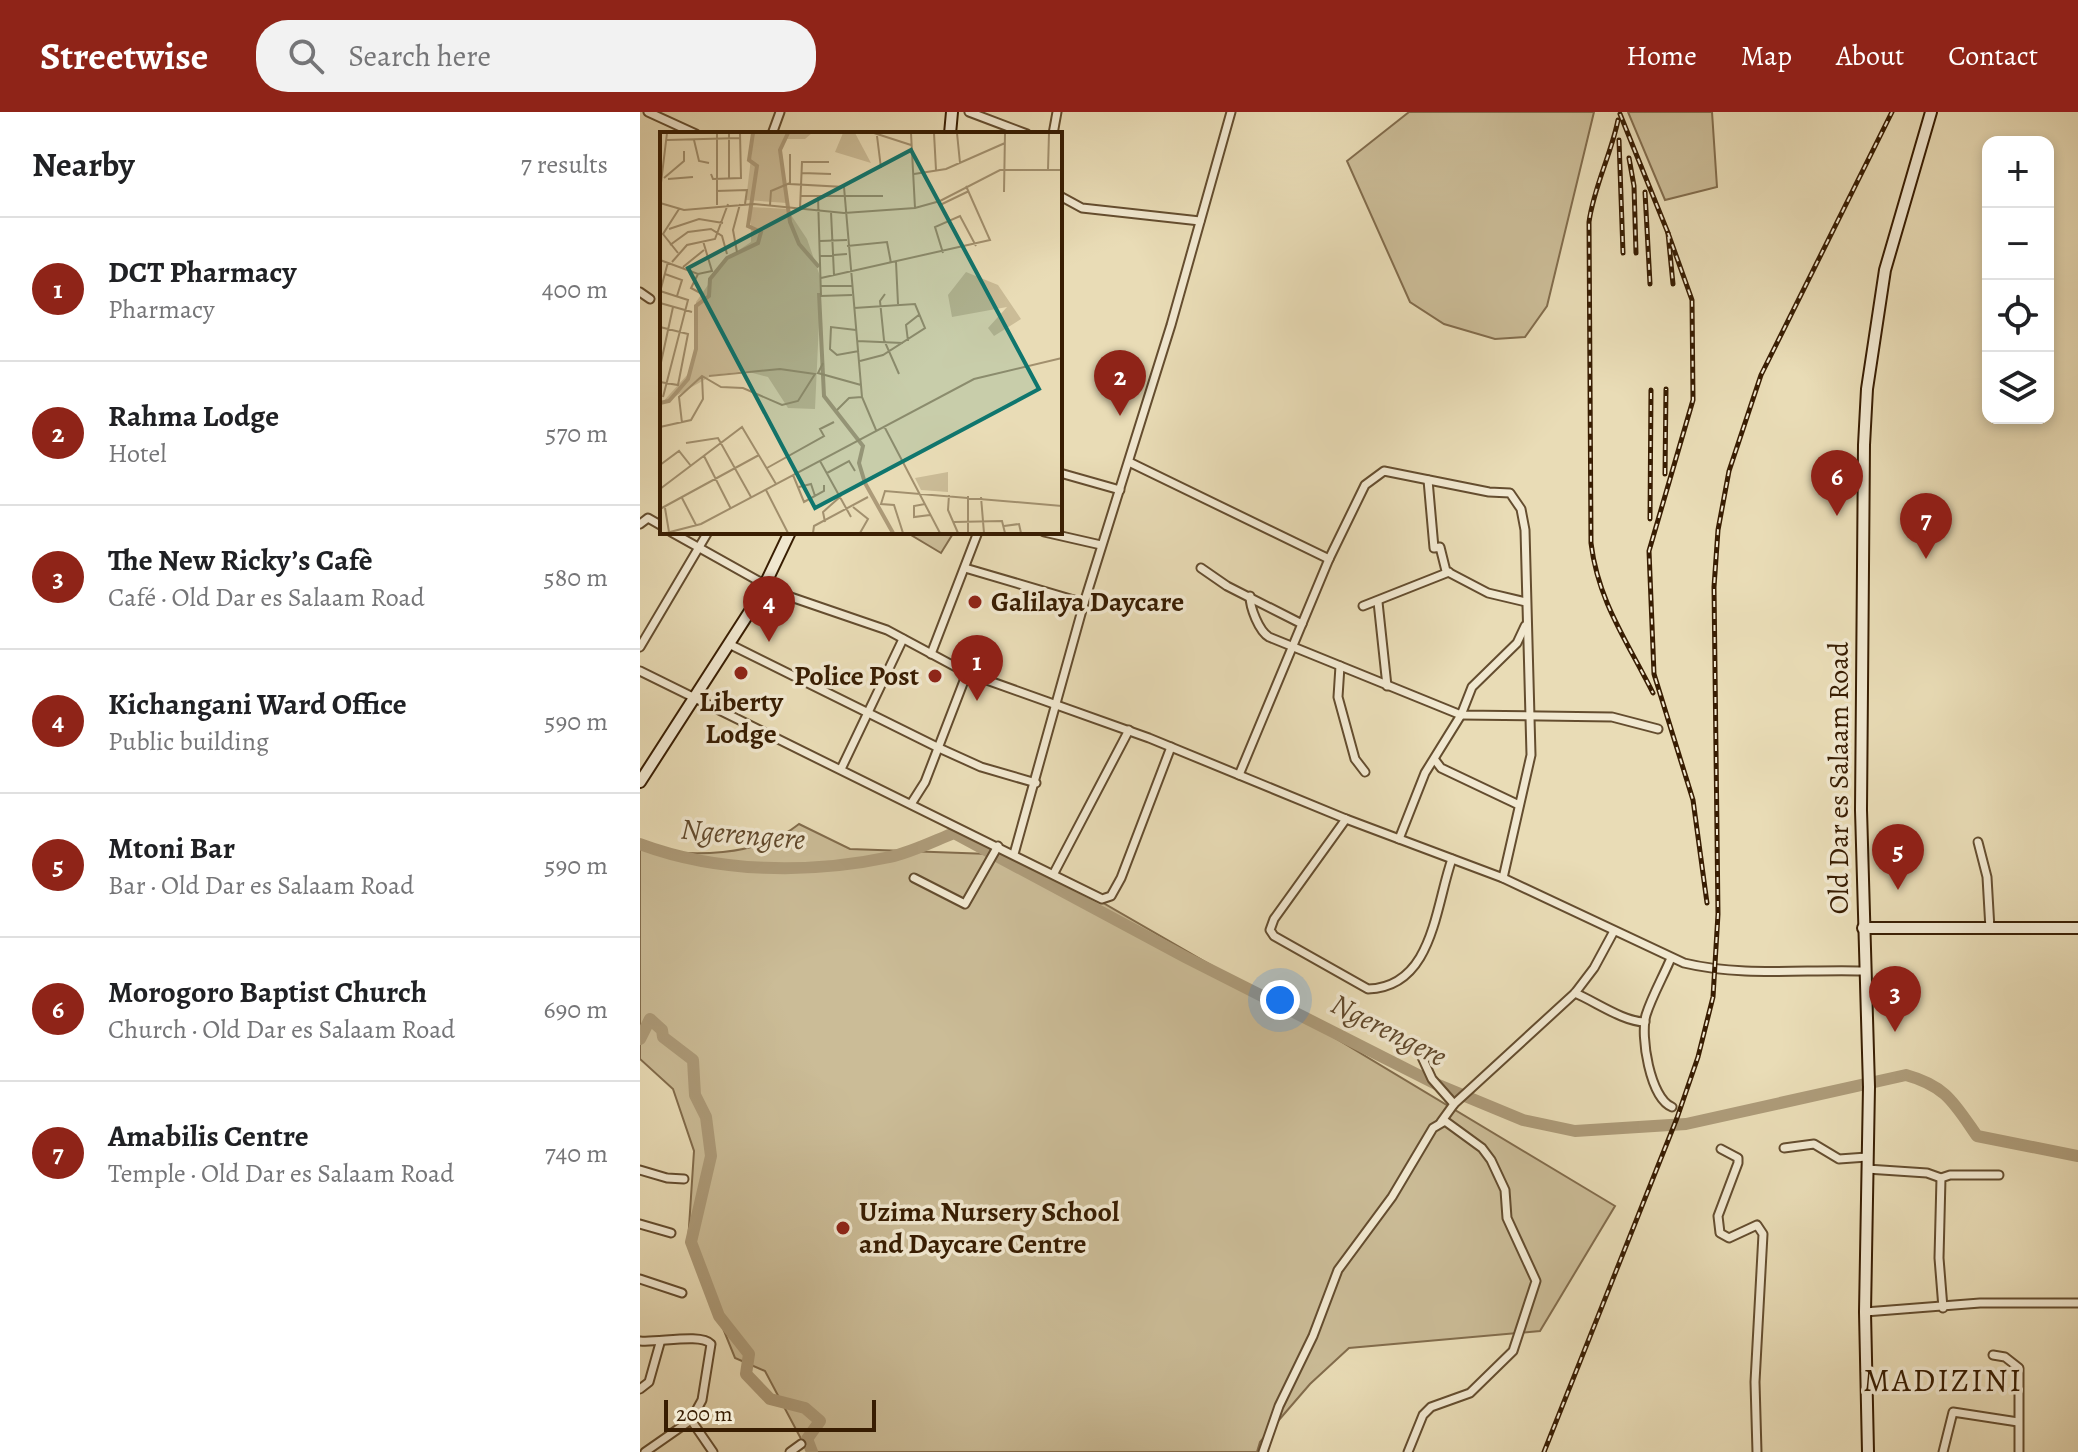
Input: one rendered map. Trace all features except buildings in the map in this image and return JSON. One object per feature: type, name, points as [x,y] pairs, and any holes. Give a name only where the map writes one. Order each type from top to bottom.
[{"type":"main road","points":[[950,132],[952,112]]},
{"type":"main road","name":"Old Dar es Salaam Road","points":[[1868,1452],[1865,1312],[1869,1073],[1863,971],[1867,389],[1885,270],[1931,112]]},
{"type":"main road","points":[[640,782],[759,597],[789,534]]},
{"type":"main road","points":[[1863,928],[2078,928]]},
{"type":"street","points":[[648,112],[692,132]]},
{"type":"street","points":[[773,132],[780,112]]},
{"type":"street","points":[[971,112],[1021,132]]},
{"type":"street","points":[[1053,132],[1057,112]]},
{"type":"street","points":[[1014,854],[1084,603],[1129,462],[1231,112]]},
{"type":"street","points":[[1000,125],[1002,132]]},
{"type":"street","points":[[1062,197],[1082,208],[1200,221]]},
{"type":"street","points":[[640,292],[650,299]]},
{"type":"street","points":[[1129,462],[1329,559]]},
{"type":"street","points":[[1239,775],[1329,559],[1365,485],[1374,475],[1384,471],[1512,495],[1524,522],[1531,755],[1503,878]]},
{"type":"street","points":[[1062,474],[1120,490]]},
{"type":"street","points":[[1428,480],[1434,548],[1440,547],[1449,572],[1488,593],[1526,602]]},
{"type":"street","points":[[640,524],[648,518],[660,525]]},
{"type":"street","points":[[674,534],[782,594],[903,639],[967,673],[1056,707],[1129,730],[1346,819],[1503,878],[1671,958],[1716,969],[1863,971]]},
{"type":"street","points":[[640,647],[707,534]]},
{"type":"street","points":[[931,654],[977,534]]},
{"type":"street","points":[[1053,534],[1101,545]]},
{"type":"street","points":[[775,567],[775,577],[782,594]]},
{"type":"street","points":[[965,568],[1084,603]]},
{"type":"street","points":[[1201,568],[1227,586],[1302,624]]},
{"type":"street","points":[[1363,606],[1449,572]]},
{"type":"street","points":[[759,597],[782,594]]},
{"type":"street","points":[[1250,596],[1251,608],[1259,618],[1263,633],[1461,715],[1530,713],[1612,717],[1658,729]]},
{"type":"street","points":[[1378,602],[1387,686]]},
{"type":"street","points":[[1399,839],[1425,773],[1461,715],[1473,685],[1517,643],[1526,624]]},
{"type":"street","points":[[842,767],[903,639]]},
{"type":"street","points":[[729,644],[939,748],[981,767],[1036,783]]},
{"type":"street","points":[[1340,666],[1338,697],[1355,759],[1365,772]]},
{"type":"street","points":[[640,671],[842,767],[1102,899],[1111,896],[1171,747]]},
{"type":"street","points":[[911,804],[939,748],[967,673]]},
{"type":"street","points":[[1054,873],[1129,730]]},
{"type":"street","points":[[1435,760],[1441,768],[1519,805]]},
{"type":"street","points":[[1346,819],[1274,919],[1270,930],[1274,936],[1368,989],[1397,983],[1415,968],[1452,859]]},
{"type":"street","points":[[1978,842],[1987,877],[1990,929]]},
{"type":"street","points":[[914,878],[965,904],[998,846]]},
{"type":"street","points":[[1263,1452],[1279,1406],[1313,1336],[1338,1270],[1454,1104],[1575,993],[1594,968],[1614,931]]},
{"type":"street","points":[[1671,958],[1645,1022],[1653,1088],[1664,1103],[1672,1107]]},
{"type":"street","points":[[1575,993],[1613,1009],[1628,1020],[1645,1022]]},
{"type":"street","points":[[1421,1055],[1432,1079],[1454,1104]]},
{"type":"street","points":[[1408,1452],[1423,1415],[1431,1407],[1460,1400],[1513,1351],[1536,1281],[1507,1218],[1505,1190],[1491,1160],[1451,1123],[1441,1122]]},
{"type":"street","points":[[1784,1148],[1810,1144],[1839,1159],[1867,1157]]},
{"type":"street","points":[[1721,1149],[1738,1158],[1738,1163],[1718,1216],[1720,1233],[1729,1238],[1757,1225],[1763,1234],[1755,1382],[1757,1452]]},
{"type":"street","points":[[1867,1169],[1927,1173],[1941,1178],[1950,1175],[1999,1175]]},
{"type":"street","points":[[640,1170],[667,1178],[684,1179]]},
{"type":"street","points":[[1941,1178],[1939,1258],[1943,1308]]},
{"type":"street","points":[[640,1224],[671,1233]]},
{"type":"street","points":[[640,1279],[682,1293]]},
{"type":"street","points":[[1865,1312],[1980,1303],[2078,1303]]},
{"type":"street","points":[[640,1341],[660,1343],[698,1338],[711,1344],[702,1400],[691,1420],[645,1452]]},
{"type":"street","points":[[640,1389],[649,1382],[660,1343]]},
{"type":"street","points":[[1993,1355],[2005,1357],[2019,1368],[2019,1452]]},
{"type":"street","points":[[1943,1452],[1953,1412],[2018,1422]]},
{"type":"street","points":[[691,1420],[713,1452]]},
{"type":"street","points":[[790,1452],[801,1444]]},
{"type":"shaded area","points":[[1409,112],[1594,112],[1547,306],[1525,337],[1495,339],[1444,324],[1410,302],[1347,161]]},
{"type":"shaded area","points":[[1628,112],[1712,112],[1717,187],[1665,200]]},
{"type":"shaded area","points":[[909,534],[953,534],[941,553]]},
{"type":"shaded area","points":[[799,824],[850,849],[1020,855],[1287,1009],[1615,1206],[1540,1331],[1349,1348],[1310,1384],[1260,1442],[1257,1452],[808,1452],[765,1371],[735,1358],[688,1242],[694,1151],[673,1089],[640,1059],[640,847],[680,853],[744,849],[782,835]]},
{"type":"waterway","name":"Ngerengere","points":[[640,844],[701,861],[796,868],[890,857],[954,833],[1187,958],[1436,1084],[1523,1120],[1575,1131],[1686,1124],[1906,1075],[1940,1090],[1977,1136],[2078,1156]]},
{"type":"waterway","points":[[640,1039],[650,1019],[662,1030],[663,1037],[693,1060],[695,1095],[706,1117],[711,1156],[691,1242],[719,1316],[749,1354],[746,1374],[770,1399],[805,1408],[820,1421],[807,1439],[812,1452]]},
{"type":"railway","points":[[1544,1452],[1677,1118],[1698,1057],[1713,997],[1718,914],[1714,587],[1718,530],[1729,471],[1761,375],[1892,112]]},
{"type":"railway","points":[[1620,114],[1668,233],[1673,284]]},
{"type":"railway","points":[[1618,120],[1589,222],[1591,543],[1607,602],[1653,693]]},
{"type":"railway","points":[[1619,140],[1623,253]]},
{"type":"railway","points":[[1629,158],[1634,186],[1636,253]]},
{"type":"railway","points":[[1645,192],[1650,284]]},
{"type":"railway","points":[[1668,233],[1692,300],[1693,400],[1649,551],[1654,674],[1693,800],[1707,903]]},
{"type":"railway","points":[[1665,474],[1666,389]]},
{"type":"railway","points":[[1650,519],[1651,390]]},
{"type":"place","name":"Rahma Lodge","points":[[1120,416]]},
{"type":"place","name":"Morogoro Baptist Church","points":[[1837,516]]},
{"type":"place","name":"Amabilis Centre","points":[[1926,559]]},
{"type":"place","name":"Galilaya Daycare","points":[[975,602]]},
{"type":"place","name":"Kichangani Ward Office","points":[[769,642]]},
{"type":"place","name":"Liberty Lodge","points":[[741,673]]},
{"type":"place","name":"Police Post","points":[[935,676]]},
{"type":"place","name":"DCT Pharmacy","points":[[977,701]]},
{"type":"place","name":"Mtoni Bar","points":[[1898,890]]},
{"type":"place","name":"The New Ricky’s Cafè","points":[[1895,1032]]},
{"type":"place","name":"Uzima Nursery School and Daycare Centre","points":[[843,1228]]},
{"type":"district","name":"MADIZINI","points":[[1943,1380]]}]
